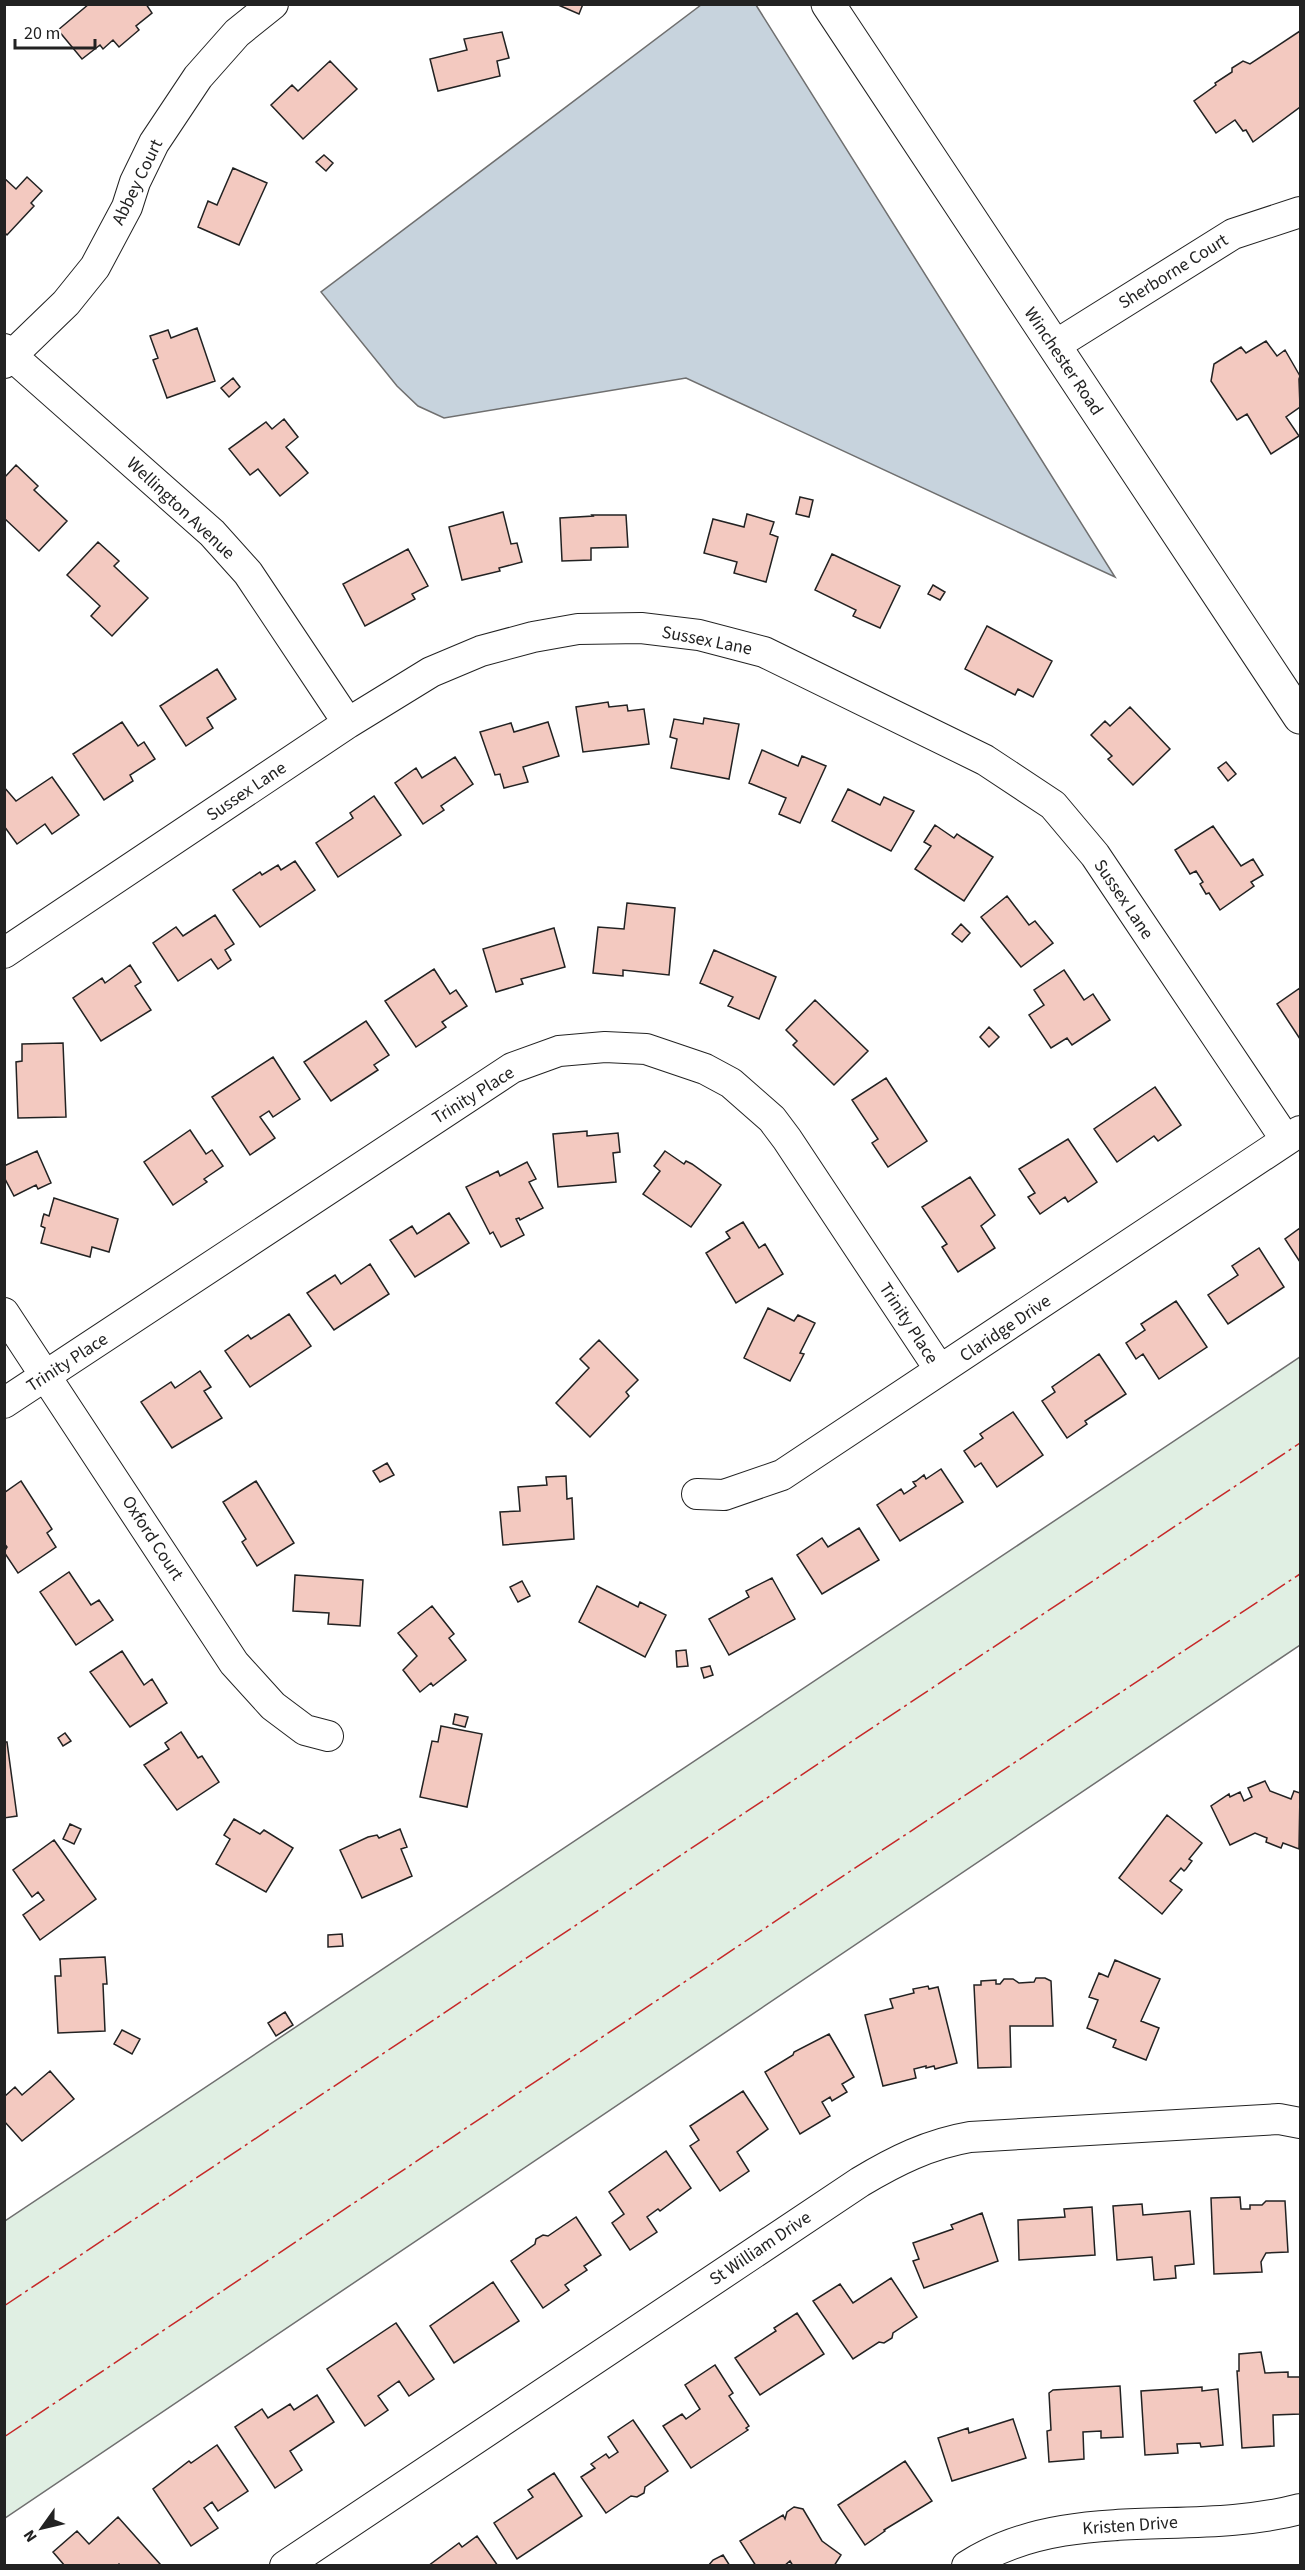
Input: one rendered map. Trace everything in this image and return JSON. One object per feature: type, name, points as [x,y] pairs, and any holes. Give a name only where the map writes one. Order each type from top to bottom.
[{"type":"main road","name":"Winchester Road","points":[[828,4],[1300,717]]},
{"type":"street","name":"Abbey Court","points":[[7,356],[66,303],[95,267],[127,207],[135,182],[154,143],[198,77],[237,33],[273,4]]},
{"type":"street","name":"Sherborne Court","points":[[1054,346],[1233,234],[1300,212]]},
{"type":"street","name":"Wellington Avenue","points":[[7,356],[212,533],[248,573],[348,723]]},
{"type":"street","name":"Sussex Lane","points":[[4,953],[348,723],[431,672],[481,651],[578,629],[641,628],[699,635],[764,652],[985,760],[1053,805],[1095,855],[1293,1136]]},
{"type":"street","name":"Trinity Place","points":[[4,1403],[512,1068],[559,1051],[605,1047],[646,1049],[705,1069],[731,1083],[772,1119],[940,1370]]},
{"type":"street","name":"Claridge Drive","points":[[697,1494],[724,1495],[782,1475],[1293,1136]]},
{"type":"street","name":"Oxford Court","points":[[4,1312],[234,1663],[273,1706],[305,1730],[328,1736]]},
{"type":"street","name":"St William Drive","points":[[285,2565],[860,2182],[905,2156],[946,2141],[970,2137],[1279,2119],[1300,2123]]},
{"type":"street","name":"Kristen Drive","points":[[967,2565],[1010,2543],[1059,2530],[1236,2518],[1300,2510]]},
{"type":"green space","points":[[1300,1357],[1300,1645],[5,2518],[5,2221]]},
{"type":"shaded area","points":[[701,5],[756,5],[1115,577],[686,378],[444,418],[418,406],[397,386],[321,292]]},
{"type":"building","points":[[89,4],[146,4],[152,13],[136,26],[139,30],[119,47],[113,40],[103,49],[100,45],[82,59],[58,30]]},
{"type":"building","points":[[556,4],[583,4],[579,14]]},
{"type":"building","points":[[1300,31],[1300,107],[1253,142],[1246,130],[1243,131],[1235,120],[1216,133],[1194,101],[1232,72],[1232,68],[1243,61],[1250,64]]},
{"type":"building","points":[[502,32],[509,58],[497,61],[500,76],[438,91],[430,59],[467,50],[464,39]]},
{"type":"building","points":[[330,61],[357,89],[303,139],[271,105],[292,85],[298,91]]},
{"type":"building","points":[[324,155],[333,163],[326,171],[316,162]]},
{"type":"building","points":[[233,168],[267,183],[239,245],[198,227],[208,201],[217,205]]},
{"type":"building","points":[[27,177],[42,191],[31,203],[34,206],[7,235],[4,232],[4,178],[16,189]]},
{"type":"building","points":[[197,328],[215,381],[167,398],[153,360],[158,358],[150,336],[168,330],[171,338]]},
{"type":"building","points":[[1266,341],[1277,356],[1285,350],[1300,376],[1300,407],[1286,417],[1299,436],[1271,454],[1247,414],[1237,420],[1211,381],[1214,364],[1241,347],[1246,353]]},
{"type":"building","points":[[233,378],[240,387],[229,397],[221,388]]},
{"type":"building","points":[[284,419],[298,437],[286,447],[308,473],[280,496],[258,469],[250,475],[229,449],[266,422],[272,429]]},
{"type":"building","points":[[16,465],[38,486],[34,490],[67,521],[39,551],[4,518],[4,478]]},
{"type":"building","points":[[800,497],[813,500],[809,517],[796,514]]},
{"type":"building","points":[[503,512],[511,544],[517,543],[522,562],[499,568],[500,571],[462,580],[449,527]]},
{"type":"building","points":[[747,514],[774,522],[770,534],[778,537],[766,582],[734,573],[737,562],[704,553],[713,519],[744,527]]},
{"type":"building","points":[[626,515],[628,547],[591,548],[591,560],[562,561],[560,518]]},
{"type":"building","points":[[98,542],[119,561],[114,566],[148,598],[112,636],[91,616],[100,606],[67,575]]},
{"type":"building","points":[[408,549],[428,586],[412,594],[415,599],[365,626],[343,584]]},
{"type":"building","points":[[832,554],[900,586],[880,628],[853,616],[856,610],[815,590]]},
{"type":"building","points":[[933,585],[945,592],[940,600],[928,594]]},
{"type":"building","points":[[987,626],[1052,661],[1033,697],[1018,689],[1015,695],[965,669]]},
{"type":"building","points":[[217,669],[236,699],[207,718],[213,728],[186,746],[160,706]]},
{"type":"building","points":[[608,702],[609,707],[627,705],[628,711],[644,709],[649,744],[583,752],[576,707]]},
{"type":"building","points":[[1130,707],[1170,749],[1133,785],[1108,759],[1112,756],[1091,735],[1105,721],[1110,726]]},
{"type":"building","points":[[704,718],[739,724],[729,779],[671,768],[677,739],[670,737],[674,719],[703,724]]},
{"type":"building","points":[[122,722],[138,746],[144,742],[155,759],[130,775],[133,781],[104,800],[73,754]]},
{"type":"building","points":[[548,722],[559,756],[523,767],[528,782],[504,788],[500,774],[495,775],[480,732],[511,723],[514,732]]},
{"type":"building","points":[[762,750],[798,766],[802,756],[826,766],[800,823],[779,814],[786,798],[749,783]]},
{"type":"building","points":[[455,757],[473,784],[441,806],[444,810],[423,824],[395,783],[416,768],[422,778]]},
{"type":"building","points":[[1226,762],[1236,774],[1228,781],[1218,768]]},
{"type":"building","points":[[52,777],[79,815],[52,834],[45,824],[17,844],[4,826],[4,787],[16,801]]},
{"type":"building","points":[[848,789],[880,805],[884,797],[914,811],[891,851],[832,821]]},
{"type":"building","points":[[374,796],[401,835],[338,877],[316,843],[353,818],[350,813]]},
{"type":"building","points":[[935,825],[954,838],[957,834],[993,857],[964,901],[915,869],[931,846],[924,842]]},
{"type":"building","points":[[1213,826],[1241,866],[1253,859],[1263,875],[1251,882],[1254,886],[1220,910],[1209,893],[1206,894],[1200,884],[1203,882],[1196,871],[1190,874],[1175,850]]},
{"type":"building","points":[[295,861],[315,890],[260,927],[233,890],[260,872],[262,875],[278,865],[281,870]]},
{"type":"building","points":[[1007,896],[1029,925],[1035,921],[1053,943],[1021,967],[981,917]]},
{"type":"building","points":[[627,903],[675,908],[669,975],[623,970],[623,976],[593,973],[598,927],[624,929]]},
{"type":"building","points":[[215,915],[234,944],[225,950],[231,960],[218,969],[211,959],[178,981],[153,943],[176,927],[183,936]]},
{"type":"building","points":[[961,924],[970,933],[962,942],[952,934]]},
{"type":"building","points":[[554,928],[565,967],[521,979],[523,984],[496,992],[483,949]]},
{"type":"building","points":[[714,950],[776,977],[759,1019],[728,1006],[733,997],[700,983]]},
{"type":"building","points":[[130,965],[141,982],[135,986],[151,1010],[101,1041],[73,998],[102,978],[105,983]]},
{"type":"building","points":[[434,969],[450,994],[456,990],[467,1006],[442,1022],[446,1027],[416,1047],[385,1001]]},
{"type":"building","points":[[1064,970],[1084,1000],[1093,994],[1110,1020],[1072,1045],[1067,1038],[1051,1048],[1029,1015],[1044,1005],[1034,990]]},
{"type":"building","points":[[1300,988],[1300,1039],[1277,1004]]},
{"type":"building","points":[[815,1000],[868,1051],[834,1085],[793,1045],[797,1041],[786,1030]]},
{"type":"building","points":[[366,1021],[389,1055],[374,1065],[378,1070],[331,1101],[304,1062]]},
{"type":"building","points":[[989,1027],[999,1037],[989,1047],[980,1037]]},
{"type":"building","points":[[63,1043],[66,1117],[18,1118],[16,1062],[22,1061],[22,1044]]},
{"type":"building","points":[[273,1057],[300,1099],[273,1117],[269,1111],[260,1117],[275,1138],[250,1155],[212,1097]]},
{"type":"building","points":[[886,1078],[927,1141],[888,1167],[872,1143],[878,1139],[852,1100]]},
{"type":"building","points":[[1155,1087],[1181,1125],[1158,1141],[1154,1136],[1117,1162],[1094,1129]]},
{"type":"building","points":[[190,1130],[206,1154],[212,1150],[223,1166],[204,1179],[207,1182],[173,1205],[144,1162]]},
{"type":"building","points":[[587,1131],[587,1136],[618,1133],[620,1152],[613,1153],[616,1182],[558,1187],[553,1134]]},
{"type":"building","points":[[1068,1139],[1097,1182],[1068,1202],[1065,1197],[1040,1214],[1028,1197],[1035,1193],[1019,1169]]},
{"type":"building","points":[[37,1151],[51,1183],[38,1189],[36,1185],[14,1196],[4,1177],[4,1166]]},
{"type":"building","points":[[665,1151],[684,1164],[686,1161],[692,1164],[721,1185],[691,1227],[643,1194],[660,1171],[654,1166]]},
{"type":"building","points":[[527,1162],[536,1179],[529,1182],[543,1208],[520,1220],[516,1219],[524,1235],[501,1247],[493,1232],[490,1234],[466,1187],[498,1171],[500,1176]]},
{"type":"building","points":[[970,1177],[995,1215],[981,1226],[995,1248],[958,1272],[942,1247],[947,1244],[922,1207]]},
{"type":"building","points":[[54,1198],[118,1219],[109,1252],[92,1247],[90,1257],[41,1243],[45,1228],[41,1226],[43,1217],[44,1214],[49,1216]]},
{"type":"building","points":[[449,1213],[469,1243],[415,1277],[390,1240],[412,1226],[417,1234]]},
{"type":"building","points":[[743,1222],[759,1248],[765,1244],[783,1274],[736,1303],[706,1253],[730,1238],[726,1232]]},
{"type":"building","points":[[1300,1228],[1300,1262],[1285,1239]]},
{"type":"building","points":[[1259,1248],[1284,1287],[1228,1324],[1208,1295],[1238,1275],[1232,1266]]},
{"type":"building","points":[[370,1264],[389,1294],[334,1330],[307,1293],[335,1275],[341,1284]]},
{"type":"building","points":[[1176,1301],[1207,1347],[1159,1379],[1143,1354],[1136,1359],[1126,1343],[1145,1330],[1141,1324]]},
{"type":"building","points":[[768,1308],[794,1321],[798,1315],[815,1323],[800,1353],[804,1354],[790,1381],[744,1358]]},
{"type":"building","points":[[289,1314],[311,1346],[250,1387],[225,1351],[248,1335],[251,1339]]},
{"type":"building","points":[[599,1340],[638,1380],[626,1392],[629,1396],[590,1437],[556,1403],[589,1368],[580,1359]]},
{"type":"building","points":[[1099,1354],[1126,1394],[1085,1421],[1087,1424],[1067,1438],[1042,1401],[1055,1392],[1052,1387]]},
{"type":"building","points":[[200,1371],[211,1387],[204,1391],[222,1418],[172,1448],[141,1402],[171,1382],[175,1388]]},
{"type":"building","points":[[1013,1412],[1043,1455],[997,1487],[981,1463],[975,1467],[964,1451],[983,1438],[980,1434]]},
{"type":"building","points":[[387,1463],[394,1475],[380,1482],[373,1471]]},
{"type":"building","points":[[941,1469],[963,1502],[900,1541],[877,1505],[901,1489],[904,1494],[916,1486],[913,1482],[924,1475],[926,1479]]},
{"type":"building","points":[[566,1476],[567,1499],[572,1498],[574,1539],[503,1545],[500,1512],[520,1511],[518,1487],[547,1485],[546,1477]]},
{"type":"building","points":[[21,1481],[52,1529],[47,1533],[56,1547],[18,1573],[4,1552],[7,1547],[4,1543],[4,1493]]},
{"type":"building","points":[[256,1481],[294,1543],[257,1566],[242,1542],[246,1539],[223,1502]]},
{"type":"building","points":[[859,1528],[879,1560],[822,1594],[797,1555],[822,1538],[828,1547]]},
{"type":"building","points":[[69,1572],[91,1605],[99,1600],[113,1620],[76,1645],[40,1592]]},
{"type":"building","points":[[295,1575],[363,1580],[360,1626],[328,1624],[329,1613],[293,1611]]},
{"type":"building","points":[[772,1578],[795,1619],[729,1655],[709,1619],[749,1597],[746,1591]]},
{"type":"building","points":[[522,1581],[530,1596],[518,1602],[510,1587]]},
{"type":"building","points":[[597,1586],[638,1607],[640,1602],[666,1615],[645,1657],[579,1622]]},
{"type":"building","points":[[432,1606],[454,1634],[449,1638],[466,1660],[433,1686],[431,1683],[420,1692],[403,1670],[417,1656],[398,1633]]},
{"type":"building","points":[[686,1650],[688,1666],[677,1667],[676,1651]]},
{"type":"building","points":[[122,1651],[144,1685],[152,1679],[167,1703],[130,1727],[90,1672]]},
{"type":"building","points":[[710,1666],[713,1675],[704,1678],[701,1668]]},
{"type":"building","points":[[455,1714],[468,1717],[465,1727],[453,1724]]},
{"type":"building","points":[[441,1726],[482,1734],[467,1807],[420,1797],[432,1741],[438,1742]]},
{"type":"building","points":[[181,1732],[198,1758],[202,1756],[219,1782],[177,1810],[144,1765],[169,1749],[165,1743]]},
{"type":"building","points":[[65,1733],[71,1741],[63,1746],[58,1738]]},
{"type":"building","points":[[4,1742],[7,1742],[17,1816],[4,1818]]},
{"type":"building","points":[[1265,1781],[1270,1791],[1291,1799],[1294,1791],[1300,1793],[1299,1849],[1283,1843],[1281,1848],[1266,1842],[1267,1838],[1255,1833],[1230,1845],[1211,1806],[1229,1794],[1230,1797],[1240,1792],[1244,1801],[1252,1797],[1248,1788]]},
{"type":"building","points":[[1167,1815],[1202,1843],[1189,1859],[1192,1861],[1186,1869],[1184,1871],[1181,1868],[1170,1881],[1182,1890],[1162,1914],[1119,1878]]},
{"type":"building","points":[[234,1819],[260,1834],[264,1830],[293,1848],[266,1892],[216,1864],[230,1839],[224,1835]]},
{"type":"building","points":[[70,1824],[81,1829],[74,1844],[63,1839]]},
{"type":"building","points":[[400,1829],[407,1847],[401,1849],[412,1876],[362,1898],[340,1850],[368,1837],[377,1835],[379,1838]]},
{"type":"building","points":[[54,1840],[96,1899],[40,1940],[23,1915],[44,1900],[38,1892],[32,1897],[13,1870]]},
{"type":"building","points":[[342,1934],[343,1946],[328,1947],[328,1935]]},
{"type":"building","points":[[105,1957],[107,1984],[103,1984],[105,2031],[58,2033],[55,1976],[61,1976],[60,1959]]},
{"type":"building","points":[[1115,1960],[1160,1979],[1141,2021],[1159,2028],[1146,2060],[1113,2047],[1116,2040],[1087,2028],[1098,2000],[1089,1997],[1099,1973],[1108,1977]]},
{"type":"building","points":[[1036,1978],[1051,1981],[1053,2026],[1010,2026],[1011,2067],[978,2068],[974,1985],[981,1985],[981,1981],[996,1980],[996,1984],[1000,1984],[1004,1979],[1013,1979],[1019,1983],[1034,1982]]},
{"type":"building","points":[[928,1986],[929,1989],[938,1987],[957,2063],[935,2069],[934,2066],[926,2068],[926,2066],[914,2069],[916,2078],[883,2086],[865,2015],[893,2008],[890,1999],[914,1993],[913,1989]]},
{"type":"building","points":[[285,2012],[293,2025],[276,2036],[268,2023]]},
{"type":"building","points":[[122,2030],[140,2039],[132,2054],[114,2044]]},
{"type":"building","points":[[829,2034],[854,2077],[842,2084],[847,2092],[832,2101],[830,2097],[822,2102],[830,2116],[800,2134],[765,2072],[793,2055],[794,2052]]},
{"type":"building","points":[[50,2071],[74,2099],[22,2141],[4,2121],[4,2097],[15,2087],[22,2095]]},
{"type":"building","points":[[743,2091],[768,2129],[737,2152],[749,2171],[720,2191],[690,2146],[699,2140],[690,2126]]},
{"type":"building","points":[[666,2151],[691,2188],[660,2211],[658,2209],[647,2217],[657,2232],[630,2250],[612,2223],[624,2214],[609,2192]]},
{"type":"building","points":[[1240,2197],[1241,2209],[1250,2209],[1250,2205],[1262,2205],[1266,2201],[1285,2201],[1288,2252],[1266,2253],[1261,2262],[1262,2272],[1214,2274],[1211,2198]]},
{"type":"building","points":[[1142,2204],[1143,2215],[1190,2211],[1194,2264],[1175,2266],[1176,2278],[1154,2280],[1152,2257],[1117,2260],[1113,2206]]},
{"type":"building","points":[[1092,2207],[1095,2255],[1019,2260],[1018,2220],[1065,2217],[1064,2209]]},
{"type":"building","points":[[982,2213],[998,2261],[924,2288],[913,2261],[919,2259],[913,2243],[953,2229],[951,2225]]},
{"type":"building","points":[[576,2217],[601,2255],[584,2266],[587,2270],[565,2285],[569,2290],[543,2308],[511,2261],[535,2244],[536,2239],[543,2235],[548,2236]]},
{"type":"building","points":[[891,2278],[917,2317],[893,2333],[892,2338],[884,2343],[879,2342],[853,2359],[813,2301],[840,2284],[853,2303]]},
{"type":"building","points":[[493,2282],[519,2321],[454,2363],[430,2326]]},
{"type":"building","points":[[797,2313],[824,2354],[760,2395],[735,2358],[776,2331],[774,2328]]},
{"type":"building","points":[[396,2323],[434,2379],[409,2396],[399,2381],[378,2396],[388,2410],[365,2426],[327,2369]]},
{"type":"building","points":[[1261,2352],[1265,2373],[1288,2372],[1288,2377],[1300,2377],[1300,2414],[1273,2415],[1274,2446],[1242,2448],[1237,2371],[1239,2371],[1239,2354]]},
{"type":"building","points":[[715,2365],[733,2393],[729,2396],[749,2426],[746,2428],[748,2430],[691,2468],[663,2426],[682,2414],[686,2419],[700,2409],[685,2385]]},
{"type":"building","points":[[1120,2386],[1123,2437],[1101,2438],[1101,2431],[1083,2432],[1084,2459],[1049,2462],[1047,2431],[1051,2430],[1049,2393],[1053,2390]]},
{"type":"building","points":[[1202,2387],[1202,2391],[1218,2389],[1223,2445],[1201,2447],[1200,2443],[1177,2444],[1178,2453],[1145,2455],[1141,2391]]},
{"type":"building","points":[[317,2395],[334,2422],[290,2451],[302,2470],[275,2488],[235,2427],[262,2409],[268,2418],[290,2404],[294,2410]]},
{"type":"building","points":[[1013,2419],[1026,2458],[952,2481],[938,2438],[968,2428],[969,2433]]},
{"type":"building","points":[[633,2420],[668,2471],[645,2487],[644,2493],[637,2497],[631,2496],[606,2513],[581,2477],[595,2468],[591,2464],[606,2454],[609,2458],[618,2452],[608,2437]]},
{"type":"building","points":[[217,2445],[248,2491],[218,2511],[212,2502],[204,2508],[218,2528],[191,2546],[153,2489],[189,2461],[191,2463]]},
{"type":"building","points":[[905,2461],[932,2501],[884,2530],[865,2545],[838,2505]]},
{"type":"building","points":[[554,2473],[582,2516],[517,2559],[494,2523],[533,2497],[528,2490]]},
{"type":"building","points":[[794,2507],[803,2509],[822,2541],[841,2555],[834,2566],[793,2566],[790,2561],[784,2566],[756,2566],[740,2541],[783,2515],[785,2519],[787,2512]]},
{"type":"building","points":[[118,2517],[160,2564],[158,2566],[121,2566],[119,2564],[117,2566],[65,2566],[53,2552],[77,2531],[89,2544]]},
{"type":"building","points":[[477,2536],[498,2566],[428,2566],[459,2543],[462,2547]]},
{"type":"building","points":[[723,2555],[730,2566],[708,2566],[713,2560]]},
{"type":"power","points":[[4,2306],[1300,1443]]},
{"type":"power","points":[[4,2437],[849,1872],[1300,1574]]}]
